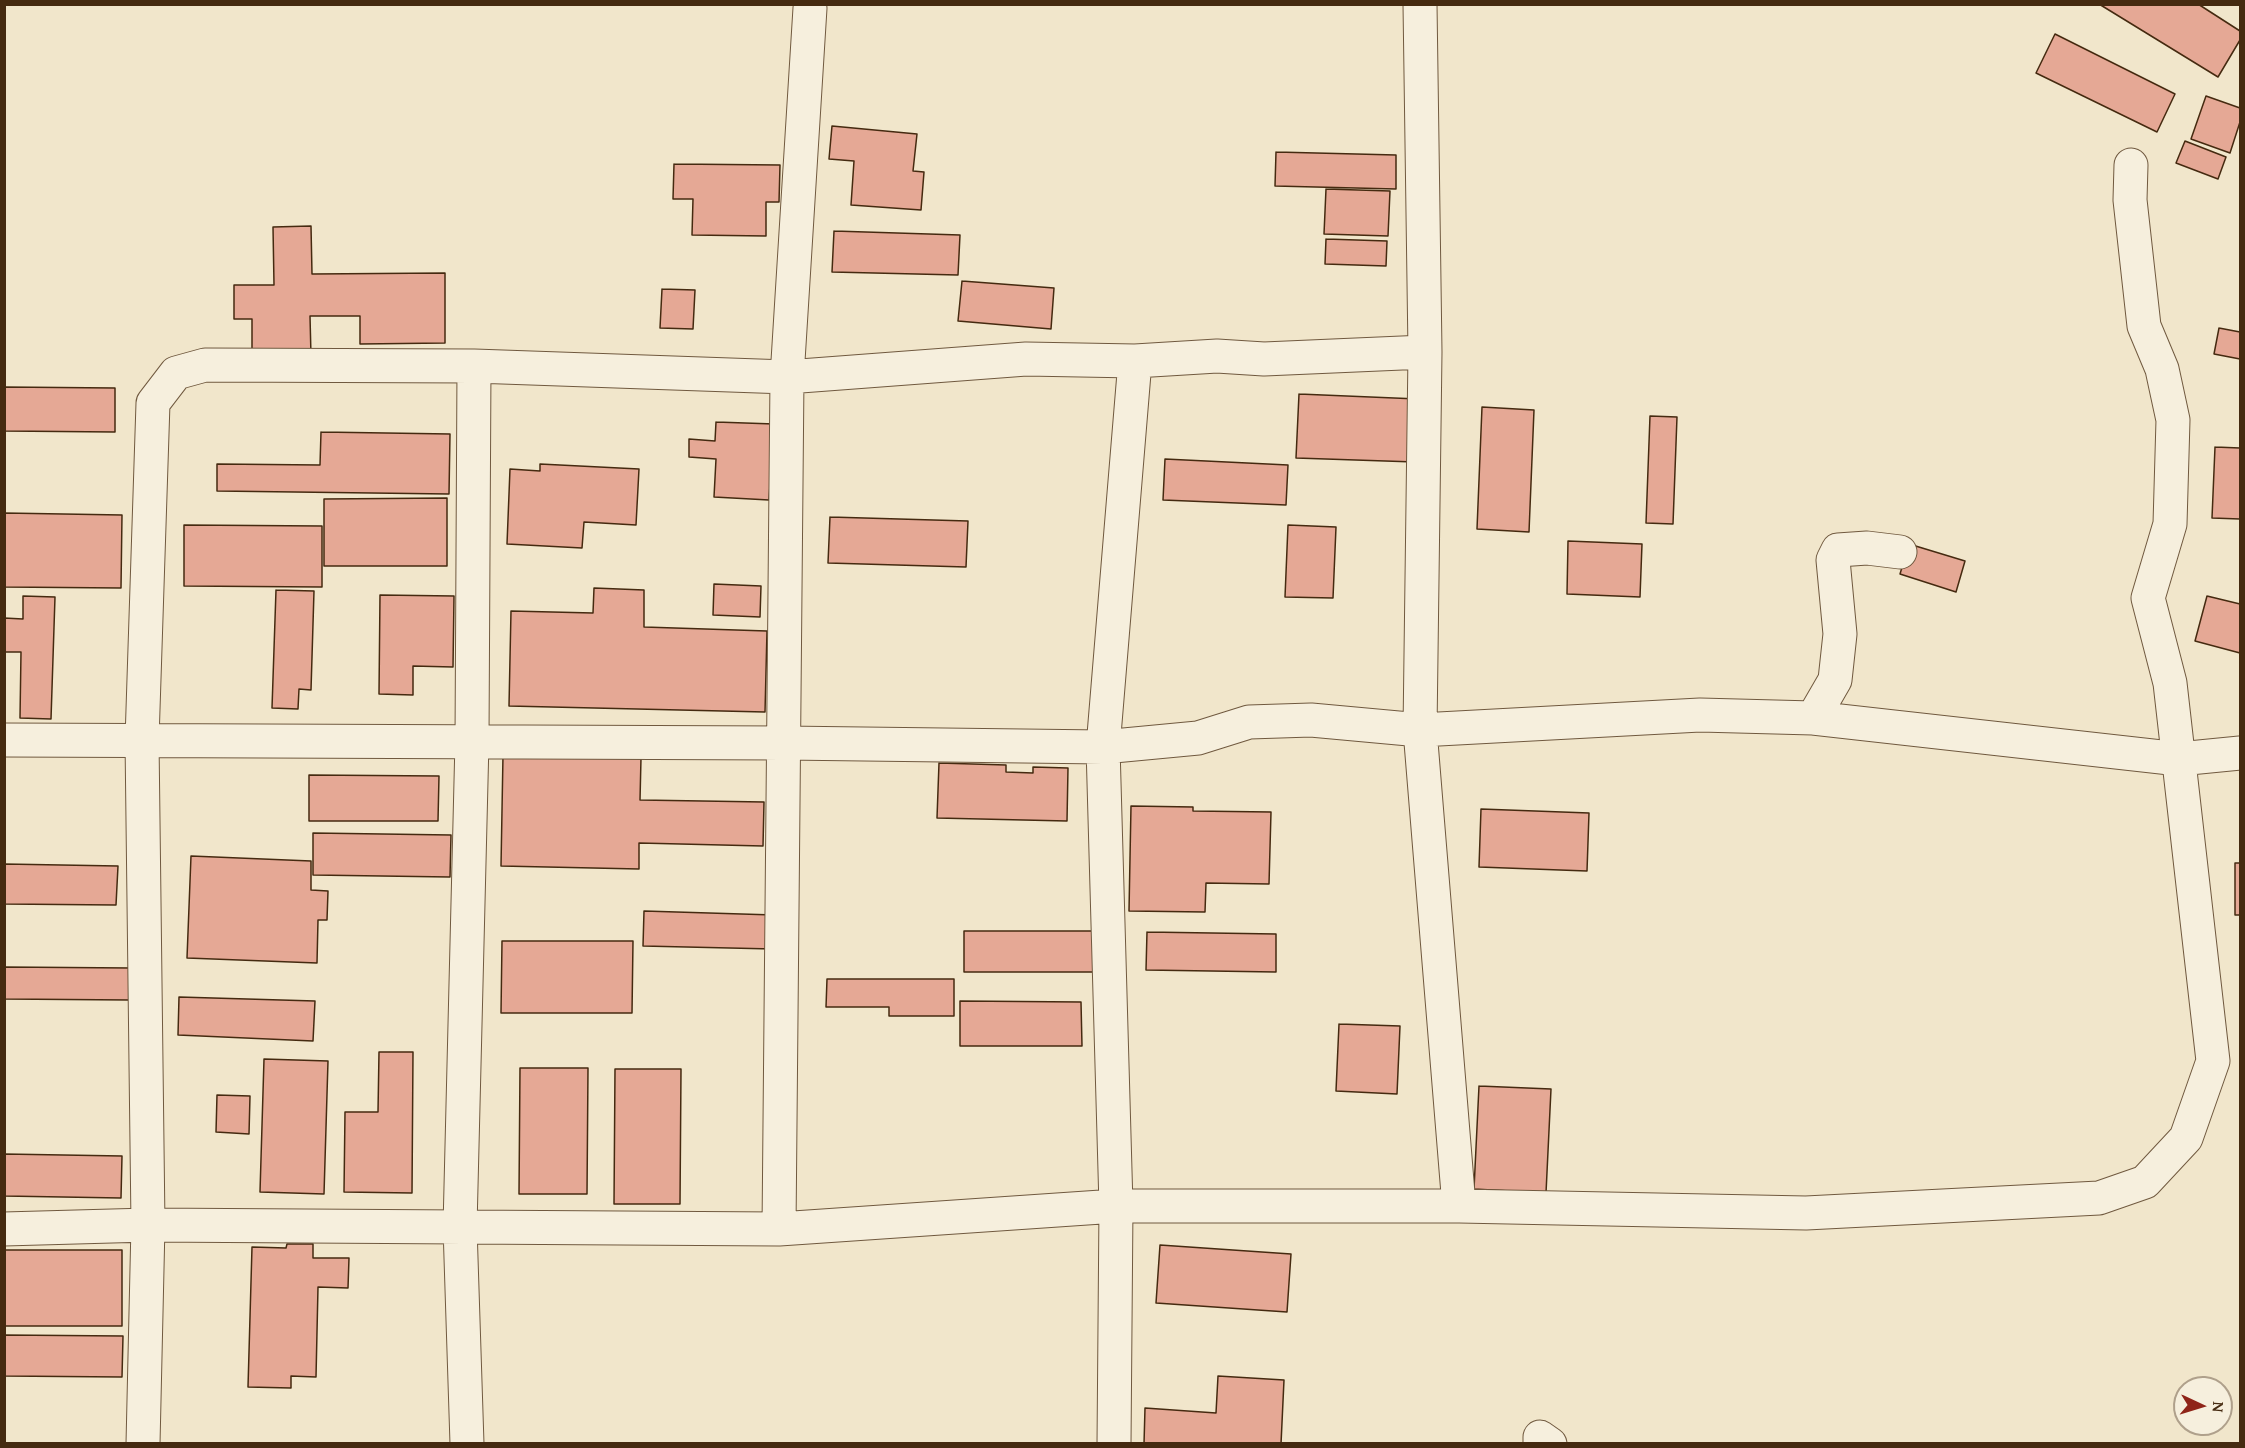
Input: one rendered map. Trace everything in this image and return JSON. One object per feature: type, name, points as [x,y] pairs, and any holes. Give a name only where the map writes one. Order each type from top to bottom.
[{"type":"street","points":[[1420,4],[1425,352],[1420,730],[1459,1206]]},
{"type":"street","points":[[779,1229],[787,377],[810,8]]},
{"type":"street","points":[[4,1229],[148,1225],[779,1229],[1116,1206],[1459,1206],[1806,1213],[2099,1198],[2145,1182],[2186,1138],[2213,1061],[2170,683],[2148,598],[2170,524],[2173,420],[2162,369],[2144,326],[2130,200],[2131,165]]},
{"type":"street","points":[[142,1443],[148,1225],[142,740],[153,403],[176,373],[205,365],[474,366],[787,377],[1026,359],[1135,362],[1217,356],[1264,359],[1425,352]]},
{"type":"street","points":[[1114,1443],[1116,1206],[1103,747],[1135,362]]},
{"type":"street","points":[[467,1443],[460,1227],[472,741],[474,366]]},
{"type":"street","points":[[1813,718],[1835,680],[1840,634],[1833,560],[1838,550],[1867,548],[1900,552]]},
{"type":"street","points":[[4,740],[472,741],[1103,747],[1198,738],[1249,722],[1311,720],[1420,730],[1700,715],[1813,718],[2180,759],[2241,753]]},
{"type":"street","points":[[1540,1443],[1540,1437],[1550,1443]]},
{"type":"building","points":[[2099,4],[2198,4],[2240,31],[2240,40],[2218,77]]},
{"type":"building","points":[[2055,34],[2175,94],[2157,132],[2036,73]]},
{"type":"building","points":[[2206,96],[2240,108],[2240,122],[2230,153],[2191,139]]},
{"type":"building","points":[[832,126],[917,134],[913,171],[924,172],[921,210],[851,205],[854,161],[829,159]]},
{"type":"building","points":[[2185,141],[2226,157],[2218,179],[2176,163]]},
{"type":"building","points":[[1276,152],[1396,155],[1396,189],[1275,186]]},
{"type":"building","points":[[674,164],[780,165],[779,202],[766,202],[766,236],[692,235],[693,199],[673,199]]},
{"type":"building","points":[[1326,189],[1390,191],[1388,236],[1324,234]]},
{"type":"building","points":[[311,226],[312,274],[445,273],[445,343],[360,344],[360,316],[310,316],[311,356],[252,357],[252,319],[234,319],[234,285],[274,285],[273,227]]},
{"type":"building","points":[[834,231],[960,235],[958,275],[832,272]]},
{"type":"building","points":[[1326,239],[1387,241],[1386,266],[1325,264]]},
{"type":"building","points":[[962,281],[1054,288],[1051,329],[958,321]]},
{"type":"building","points":[[662,289],[695,290],[693,329],[660,328]]},
{"type":"building","points":[[2219,328],[2240,332],[2240,359],[2214,354]]},
{"type":"building","points":[[4,387],[115,388],[115,432],[4,431]]},
{"type":"building","points":[[1299,394],[1418,399],[1415,462],[1296,458]]},
{"type":"building","points":[[1482,407],[1534,410],[1529,532],[1477,529]]},
{"type":"building","points":[[1650,416],[1677,417],[1673,524],[1646,523]]},
{"type":"building","points":[[716,422],[774,424],[769,500],[714,497],[716,459],[689,457],[689,439],[715,441]]},
{"type":"building","points":[[321,432],[450,434],[449,494],[217,491],[217,464],[320,465]]},
{"type":"building","points":[[2215,447],[2240,448],[2240,519],[2212,518]]},
{"type":"building","points":[[1165,459],[1288,465],[1286,505],[1163,500]]},
{"type":"building","points":[[540,464],[639,469],[636,525],[584,522],[582,548],[507,544],[510,469],[540,471]]},
{"type":"building","points":[[447,498],[447,566],[324,566],[324,499]]},
{"type":"building","points":[[4,513],[122,515],[121,588],[4,587]]},
{"type":"building","points":[[830,517],[968,521],[966,567],[828,563]]},
{"type":"building","points":[[184,525],[322,526],[322,587],[184,586]]},
{"type":"building","points":[[1288,525],[1336,527],[1333,598],[1285,597]]},
{"type":"building","points":[[1568,541],[1642,544],[1640,597],[1567,594]]},
{"type":"building","points":[[1909,544],[1965,561],[1956,592],[1900,574]]},
{"type":"building","points":[[714,584],[761,586],[760,617],[713,615]]},
{"type":"building","points":[[594,588],[644,590],[644,627],[767,631],[765,712],[509,706],[511,611],[593,613]]},
{"type":"building","points":[[276,590],[314,591],[311,690],[299,689],[298,709],[272,708]]},
{"type":"building","points":[[380,595],[454,596],[453,667],[413,666],[413,695],[379,694]]},
{"type":"building","points":[[23,596],[55,597],[51,719],[20,718],[21,652],[4,652],[4,618],[23,619]]},
{"type":"building","points":[[2207,596],[2240,604],[2240,653],[2195,641]]},
{"type":"building","points":[[503,755],[641,758],[640,800],[764,802],[763,846],[639,843],[639,869],[501,866]]},
{"type":"building","points":[[939,763],[1006,765],[1006,772],[1033,773],[1033,767],[1068,768],[1067,821],[937,818]]},
{"type":"building","points":[[309,775],[439,776],[438,821],[309,821]]},
{"type":"building","points":[[1131,806],[1193,807],[1193,811],[1271,812],[1269,884],[1206,883],[1205,912],[1129,911]]},
{"type":"building","points":[[1481,809],[1589,813],[1587,871],[1479,867]]},
{"type":"building","points":[[313,833],[451,835],[450,877],[313,875]]},
{"type":"building","points":[[191,856],[311,861],[311,890],[328,891],[327,920],[318,920],[317,963],[187,958]]},
{"type":"building","points":[[2235,863],[2240,863],[2240,915],[2235,915]]},
{"type":"building","points":[[4,864],[118,866],[116,905],[4,904]]},
{"type":"building","points":[[644,911],[774,915],[773,949],[643,946]]},
{"type":"building","points":[[964,931],[1093,931],[1093,972],[964,972]]},
{"type":"building","points":[[1147,932],[1276,934],[1276,972],[1146,970]]},
{"type":"building","points":[[502,941],[633,941],[632,1013],[501,1013]]},
{"type":"building","points":[[4,967],[131,968],[130,1000],[4,999]]},
{"type":"building","points":[[827,979],[954,979],[954,1016],[889,1016],[889,1007],[826,1007]]},
{"type":"building","points":[[179,997],[315,1001],[313,1041],[178,1035]]},
{"type":"building","points":[[960,1001],[1081,1002],[1082,1046],[960,1046]]},
{"type":"building","points":[[1339,1024],[1400,1026],[1397,1094],[1336,1091]]},
{"type":"building","points":[[379,1052],[413,1052],[412,1193],[344,1192],[345,1112],[378,1112]]},
{"type":"building","points":[[264,1059],[328,1061],[324,1194],[260,1192]]},
{"type":"building","points":[[520,1068],[588,1068],[587,1194],[519,1194]]},
{"type":"building","points":[[615,1069],[681,1069],[680,1204],[614,1204]]},
{"type":"building","points":[[1479,1086],[1551,1089],[1546,1193],[1474,1189]]},
{"type":"building","points":[[217,1095],[250,1096],[249,1134],[216,1132]]},
{"type":"building","points":[[4,1154],[122,1156],[121,1198],[4,1196]]},
{"type":"building","points":[[287,1244],[313,1244],[313,1258],[349,1258],[348,1288],[318,1287],[316,1377],[291,1376],[291,1388],[248,1387],[252,1247],[286,1248]]},
{"type":"building","points":[[1160,1245],[1291,1254],[1287,1312],[1156,1303]]},
{"type":"building","points":[[4,1250],[122,1250],[122,1326],[4,1326]]},
{"type":"building","points":[[4,1335],[123,1336],[122,1377],[4,1376]]},
{"type":"building","points":[[1218,1376],[1284,1380],[1281,1444],[1144,1444],[1145,1408],[1216,1413]]}]
